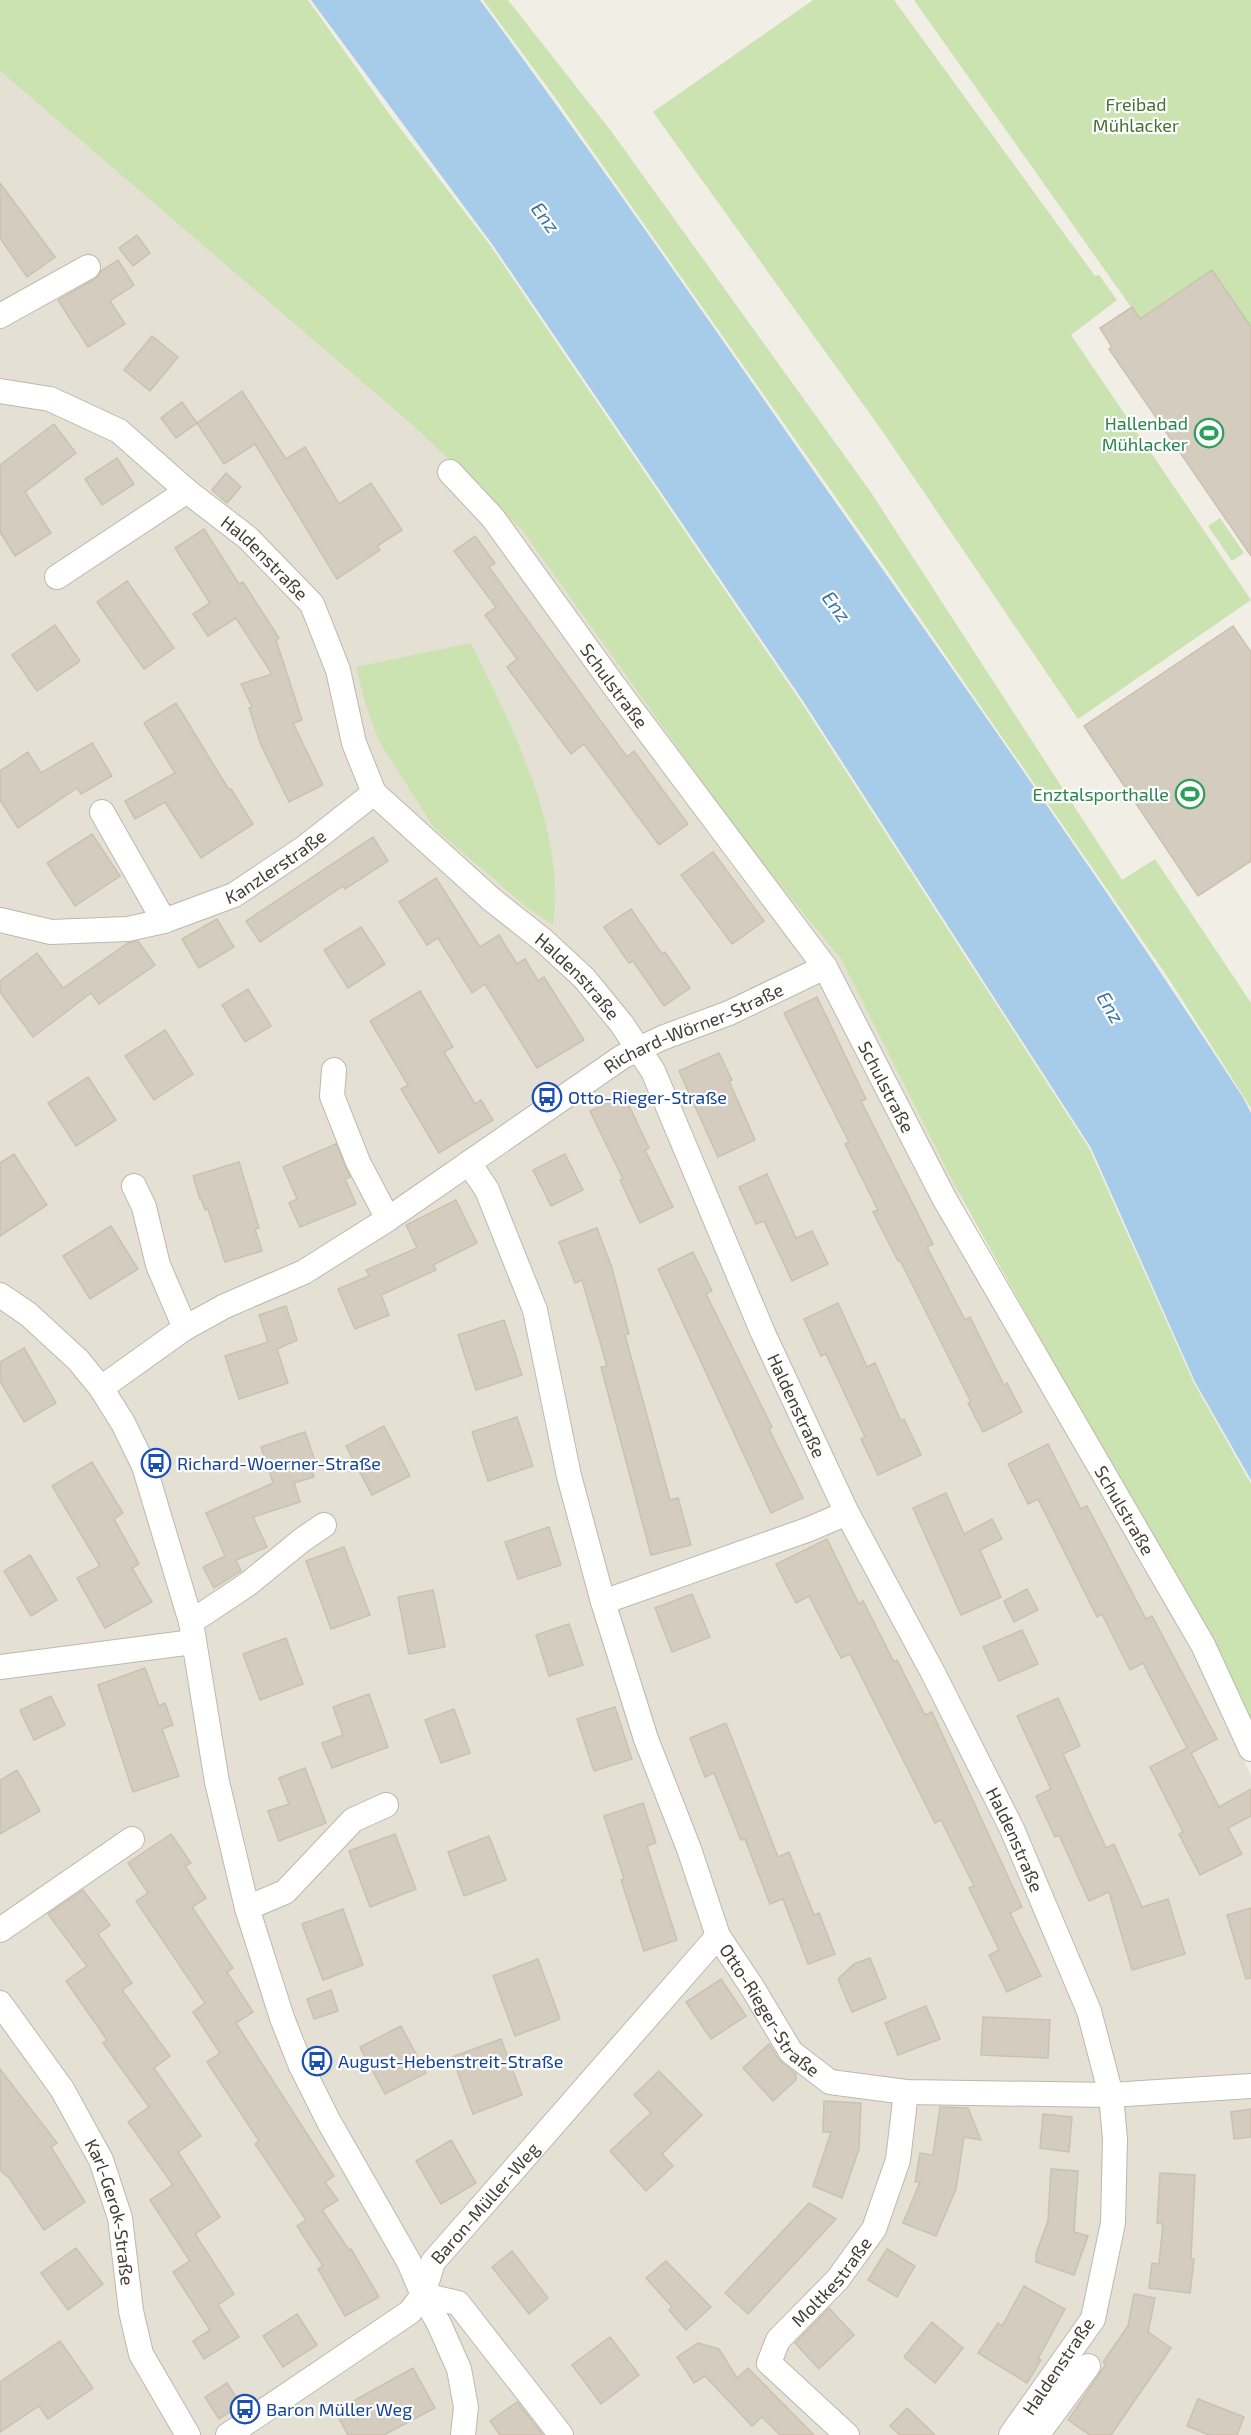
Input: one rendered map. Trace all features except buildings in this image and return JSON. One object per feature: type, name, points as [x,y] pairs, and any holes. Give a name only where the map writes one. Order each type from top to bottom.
[{"type":"street","points":[[0,316],[88,267]]},
{"type":"street","name":"Haldenstraße","points":[[0,391],[50,399],[119,431],[188,491],[248,538],[312,604],[338,670],[354,742],[374,793],[491,899],[544,941],[584,978],[639,1048],[653,1071],[763,1333],[847,1513],[932,1671],[1012,1829],[1089,2011],[1111,2095],[1115,2139],[1113,2223],[1093,2319],[1011,2435]]},
{"type":"street","name":"Schulstraße","points":[[450,472],[493,518],[612,683],[825,967],[945,1198],[1203,1645],[1251,1749]]},
{"type":"street","points":[[57,577],[188,491]]},
{"type":"street","name":"Kanzlerstraße","points":[[0,920],[51,932],[128,929],[164,921],[234,895],[304,848],[374,793]]},
{"type":"street","points":[[102,812],[164,921]]},
{"type":"street","name":"Richard-Wörner-Straße","points":[[101,1388],[185,1328],[225,1306],[304,1272],[388,1219],[546,1112],[622,1057],[639,1048],[729,1013],[825,967]]},
{"type":"street","points":[[333,1070],[332,1096],[358,1162],[388,1219]]},
{"type":"street","name":"Otto-Rieger-Straße","points":[[469,1163],[487,1190],[535,1310],[569,1476],[603,1602],[646,1739],[688,1848],[718,1936],[753,1987],[791,2052],[830,2082],[906,2092],[1111,2095],[1251,2086]]},
{"type":"street","points":[[134,1186],[144,1207],[158,1265],[185,1328]]},
{"type":"street","points":[[0,1295],[28,1314],[78,1360],[101,1388],[123,1423],[144,1466],[192,1632],[217,1782],[247,1908],[282,2018],[329,2122],[409,2262],[459,2369],[466,2407],[463,2435]]},
{"type":"street","points":[[603,1602],[807,1530],[847,1513]]},
{"type":"street","points":[[0,1667],[192,1632],[302,1540],[324,1525]]},
{"type":"street","points":[[247,1908],[285,1892],[353,1820],[386,1804]]},
{"type":"street","points":[[0,1930],[132,1839]]},
{"type":"street","name":"Baron-Müller-Weg","points":[[228,2435],[410,2312],[423,2295],[433,2262],[718,1936]]},
{"type":"street","name":"Karl-Gerok-Straße","points":[[0,2002],[62,2090],[101,2160],[120,2218],[131,2311],[141,2354],[188,2435]]},
{"type":"street","name":"Moltkestraße","points":[[847,2435],[769,2363],[778,2340],[838,2279],[874,2229],[898,2160],[906,2092]]},
{"type":"street","points":[[423,2295],[458,2303],[561,2435]]},
{"type":"street","name":"Haldenstraße","points":[[1037,2435],[1088,2366]]},
{"type":"shaded area","points":[[0,71],[418,430],[522,530],[745,842],[841,959],[955,1186],[1060,1416],[1191,1646],[1251,1776],[1251,2435],[0,2435]]},
{"type":"green space","points":[[0,0],[308,0],[390,115],[490,245],[801,702],[1089,1148],[1194,1383],[1251,1484],[1251,1727],[1222,1664],[955,1186],[841,959],[745,842],[522,530],[418,430],[0,71]]},
{"type":"green space","points":[[483,0],[508,0],[611,131],[870,491],[1122,880],[1155,859],[1251,1003],[1251,1108],[1169,979],[882,563],[554,96]]},
{"type":"green space","points":[[813,0],[894,0],[1095,276],[1099,275],[1117,300],[1071,335],[1251,600],[1078,719],[883,432],[653,112]]},
{"type":"green space","name":"Freibad Mühlacker","points":[[914,0],[1251,0],[1251,547],[1247,550],[1109,349],[1112,346],[1100,328],[1131,307]]},
{"type":"green space","points":[[1220,518],[1244,553],[1232,561],[1208,526]]},
{"type":"green space","points":[[471,643],[518,744],[544,816],[555,889],[553,925],[529,909],[434,828],[379,741],[366,706],[356,667]]},
{"type":"water","name":"Enz","points":[[311,0],[480,0],[652,240],[983,712],[1141,943],[1244,1099],[1251,1113],[1251,1480],[1195,1382],[1091,1148],[803,701],[492,244]]},
{"type":"place","name":"Hallenbad Mühlacker","points":[[1209,433]]},
{"type":"place","name":"Enztalsporthalle","points":[[1190,794]]},
{"type":"place","name":"Otto-Rieger-Straße","points":[[547,1097]]},
{"type":"place","name":"Richard-Woerner-Straße","points":[[156,1463]]},
{"type":"place","name":"August-Hebenstreit-Straße","points":[[317,2061]]},
{"type":"place","name":"Baron Müller Weg","points":[[245,2409]]}]
